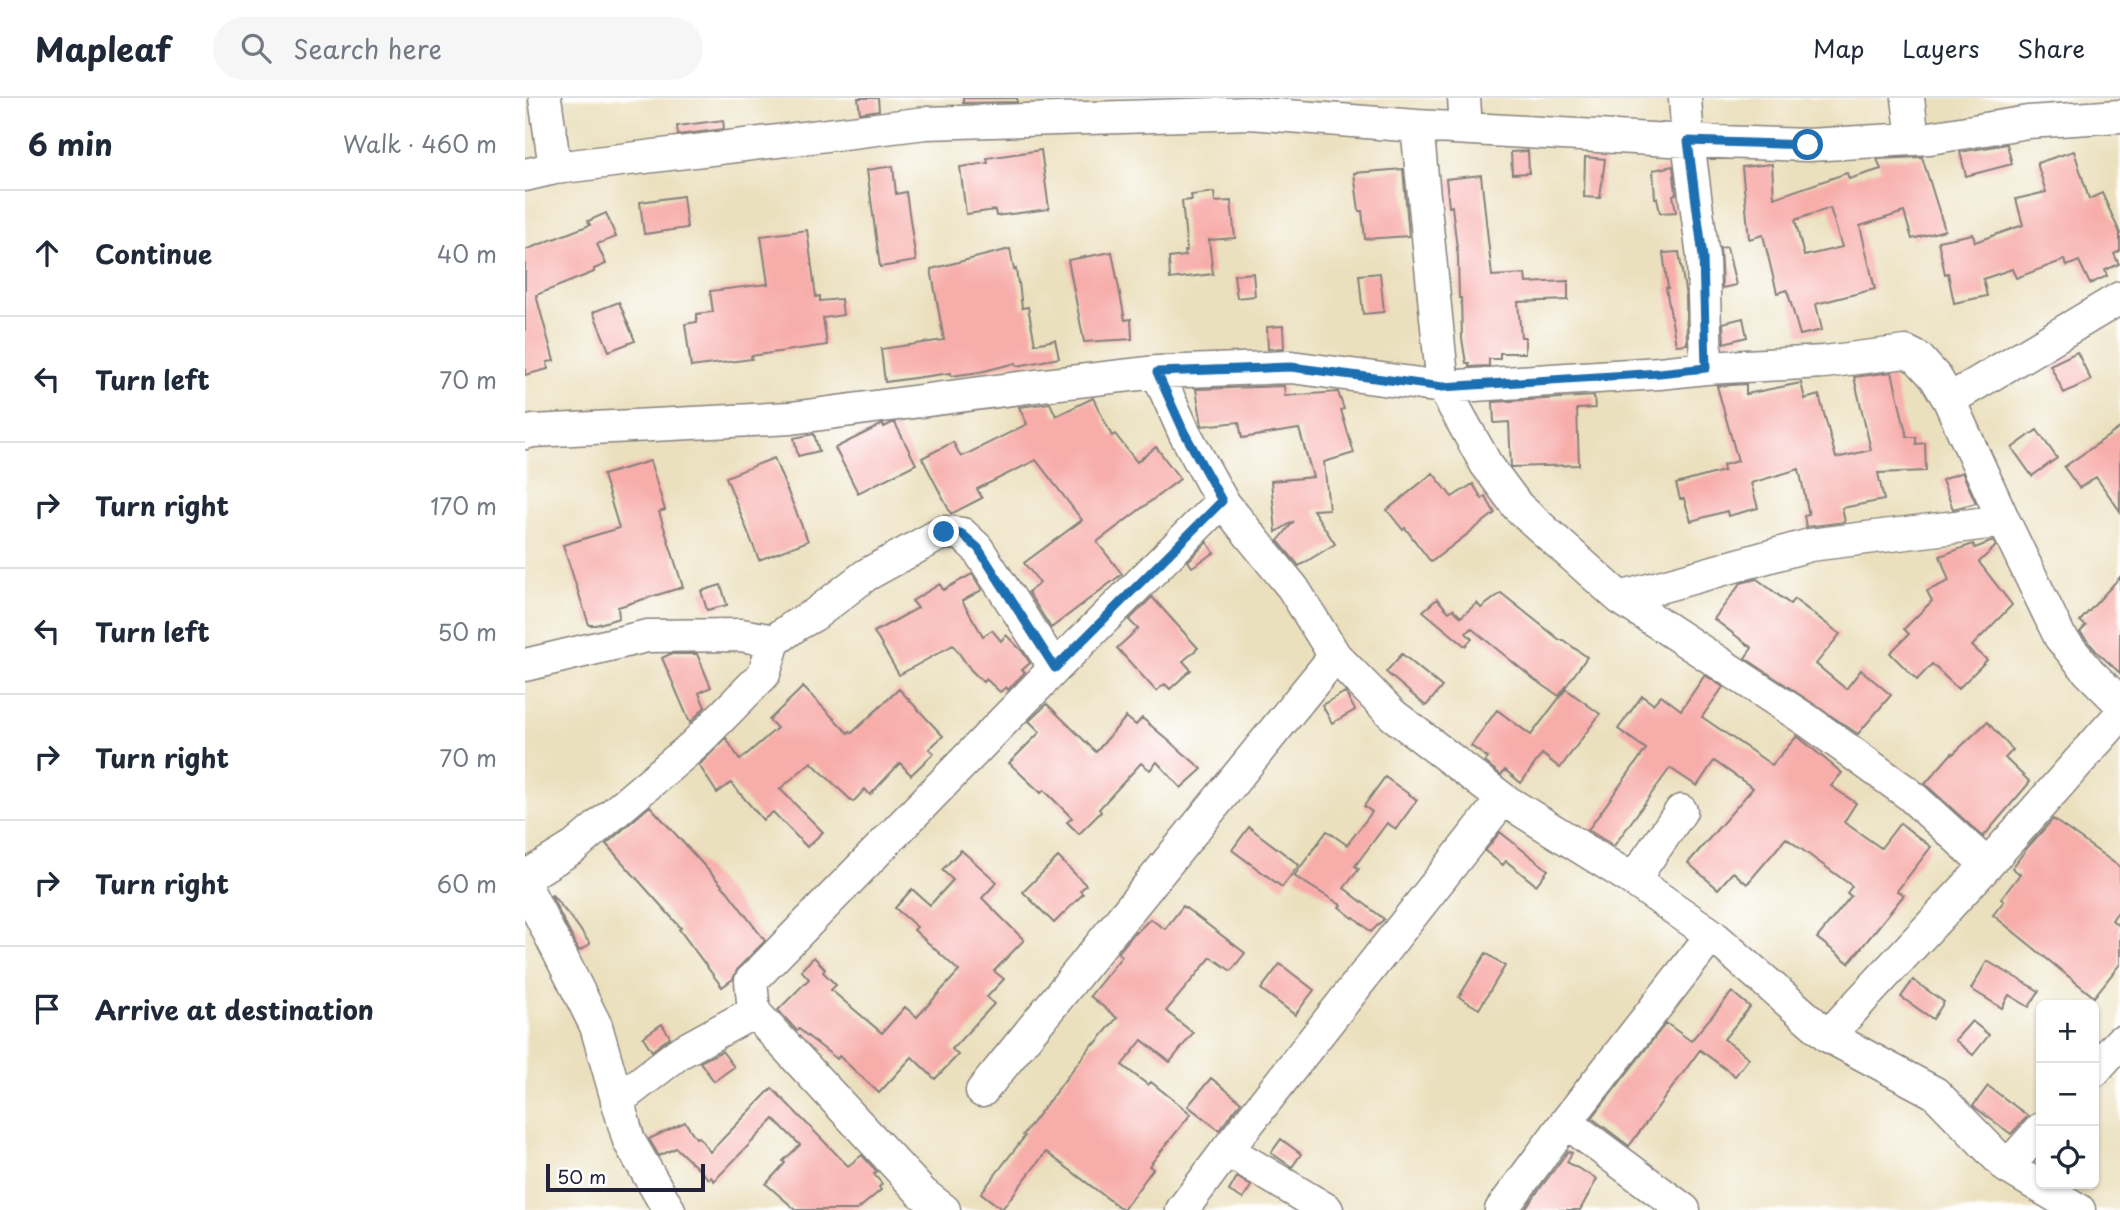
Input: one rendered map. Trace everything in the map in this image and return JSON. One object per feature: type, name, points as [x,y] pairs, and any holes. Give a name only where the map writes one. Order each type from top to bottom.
[{"type":"street","points":[[545,98],[555,168]]},
{"type":"street","points":[[1685,98],[1703,257],[1706,368]]},
{"type":"street","points":[[1908,98],[1913,139]]},
{"type":"street","points":[[525,175],[555,168],[1055,108],[1249,106],[1417,126],[1465,113],[1688,141],[1808,145],[1930,138],[2028,122],[2120,116]]},
{"type":"street","points":[[1417,126],[1443,387],[1486,464],[1518,507],[1620,598],[1808,721],[1909,793],[1987,865]]},
{"type":"street","points":[[1949,400],[2120,298]]},
{"type":"street","points":[[525,433],[791,418],[1157,372],[1291,367],[1443,387],[1824,362],[1906,352],[1919,358],[1936,378],[1949,400],[2060,637],[2120,703]]},
{"type":"street","points":[[1157,372],[1184,432],[1222,501],[1293,588],[1335,656],[1393,715],[1503,799],[1633,880],[1712,935],[1828,1036],[1935,1093],[2007,1167],[2079,1210]]},
{"type":"street","points":[[944,1210],[922,1193],[754,1012],[751,981],[1055,668],[1222,501]]},
{"type":"street","points":[[1620,598],[1810,545],[2004,521]]},
{"type":"street","points":[[525,877],[573,847],[693,746],[764,674],[774,641],[814,615],[866,575],[944,532],[962,534],[978,548],[1055,668]]},
{"type":"street","points":[[525,664],[647,636],[741,635],[774,641]]},
{"type":"street","points":[[982,1091],[1335,656]]},
{"type":"street","points":[[1828,1036],[1987,865],[2120,715]]},
{"type":"street","points":[[1182,1210],[1503,799]]},
{"type":"street","points":[[1633,880],[1681,811]]},
{"type":"street","points":[[525,885],[596,1027],[629,1141],[669,1210]]},
{"type":"street","points":[[1501,1210],[1712,935]]},
{"type":"street","points":[[617,1101],[679,1053],[754,1012]]},
{"type":"street","points":[[2099,1065],[2120,1042]]},
{"type":"street","points":[[1566,1122],[1684,1210]]},
{"type":"street","points":[[2007,1167],[2036,1135]]},
{"type":"street","points":[[1227,1150],[1327,1210]]},
{"type":"building","points":[[858,98],[878,98],[879,110],[860,113]]},
{"type":"building","points":[[963,98],[1017,98],[1017,102],[963,103]]},
{"type":"building","points":[[723,120],[724,129],[678,135],[677,126]]},
{"type":"building","points":[[2007,144],[2012,164],[1966,176],[1960,152]]},
{"type":"building","points":[[1041,150],[1049,209],[996,216],[995,210],[966,214],[960,167],[988,163],[987,158]]},
{"type":"building","points":[[1528,151],[1529,173],[1512,174],[1511,152]]},
{"type":"building","points":[[2074,151],[2089,199],[2102,193],[2120,233],[2120,251],[2114,254],[2119,264],[2105,270],[2107,276],[2090,284],[2079,261],[2067,266],[2064,260],[2016,278],[2012,269],[1983,279],[1987,296],[1954,303],[1938,241],[1973,234],[1975,242],[2023,225],[2016,199],[2046,192],[2037,163]]},
{"type":"building","points":[[1585,157],[1605,159],[1600,198],[1584,197]]},
{"type":"building","points":[[1922,157],[1945,230],[1912,239],[1904,212],[1860,226],[1875,289],[1816,304],[1822,330],[1800,335],[1787,290],[1777,293],[1763,235],[1749,239],[1742,167],[1772,164],[1774,198],[1847,173],[1849,179],[1881,169],[1877,159]],"holes":[[[1830,208],[1842,247],[1804,256],[1795,220]]]},
{"type":"building","points":[[893,166],[896,194],[906,192],[916,261],[880,267],[867,170]]},
{"type":"building","points":[[1673,166],[1676,212],[1660,213],[1655,198],[1653,170]]},
{"type":"building","points":[[1403,169],[1409,236],[1365,239],[1354,173]]},
{"type":"building","points":[[1481,175],[1492,276],[1525,274],[1526,283],[1568,281],[1568,300],[1518,302],[1521,337],[1525,337],[1525,353],[1500,353],[1500,359],[1489,359],[1489,366],[1469,367],[1462,339],[1458,257],[1446,179]]},
{"type":"building","points":[[1214,192],[1215,202],[1231,201],[1235,238],[1209,240],[1213,274],[1170,279],[1169,258],[1185,256],[1184,251],[1187,251],[1182,201],[1192,200],[1191,195]]},
{"type":"building","points":[[683,196],[687,228],[644,234],[640,202]]},
{"type":"building","points":[[606,213],[616,237],[597,244],[606,264],[594,269],[594,272],[536,295],[554,361],[547,362],[548,369],[525,375],[525,250],[590,225],[588,221]]},
{"type":"building","points":[[807,230],[816,297],[820,296],[820,301],[841,299],[843,315],[823,318],[827,345],[691,367],[685,324],[697,322],[697,314],[713,312],[710,291],[768,284],[761,236]]},
{"type":"building","points":[[1727,247],[1736,285],[1722,288],[1720,248]]},
{"type":"building","points":[[1010,249],[1022,308],[1028,307],[1035,344],[1055,340],[1059,358],[1017,366],[1016,363],[951,376],[951,373],[885,382],[881,349],[944,340],[931,269]]},
{"type":"building","points":[[1112,252],[1125,320],[1131,319],[1132,339],[1084,342],[1068,260]]},
{"type":"building","points":[[1679,252],[1686,297],[1687,344],[1676,345],[1663,253]]},
{"type":"building","points":[[1253,273],[1255,296],[1237,298],[1234,275]]},
{"type":"building","points":[[1380,273],[1384,312],[1363,314],[1359,275]]},
{"type":"building","points":[[619,302],[635,341],[609,351],[593,312]]},
{"type":"building","points":[[1743,318],[1747,337],[1724,343],[1723,323]]},
{"type":"building","points":[[1283,326],[1284,348],[1268,349],[1267,327]]},
{"type":"building","points":[[2077,352],[2091,380],[2064,393],[2050,365]]},
{"type":"building","points":[[1892,372],[1907,437],[1916,437],[1916,444],[1925,443],[1926,471],[1878,473],[1884,500],[1842,508],[1845,522],[1806,527],[1804,516],[1809,515],[1799,469],[1751,483],[1758,508],[1728,516],[1727,511],[1691,521],[1676,484],[1724,471],[1723,465],[1738,461],[1717,386],[1746,384],[1746,394],[1801,383],[1805,399],[1819,395],[1836,458],[1871,450],[1854,377]]},
{"type":"building","points":[[1284,386],[1285,396],[1338,392],[1354,453],[1324,462],[1329,509],[1313,510],[1335,544],[1299,566],[1278,541],[1294,521],[1276,532],[1271,481],[1313,477],[1299,429],[1242,438],[1239,422],[1202,426],[1196,389]]},
{"type":"building","points":[[1594,396],[1595,408],[1577,409],[1579,465],[1511,467],[1509,422],[1494,423],[1493,402]]},
{"type":"building","points":[[1093,398],[1112,436],[1115,434],[1137,462],[1156,447],[1180,479],[1097,542],[1122,574],[1051,628],[1028,592],[1040,583],[1024,563],[1082,520],[1036,460],[977,489],[982,498],[951,514],[922,458],[953,442],[961,457],[1027,424],[1019,407],[1050,403],[1056,416]]},
{"type":"building","points":[[895,423],[916,464],[858,493],[835,448],[883,424],[884,427]]},
{"type":"building","points":[[2120,428],[2120,511],[2096,477],[2079,488],[2064,467]]},
{"type":"building","points":[[2037,430],[2057,458],[2032,476],[2012,448]]},
{"type":"building","points":[[814,434],[819,451],[798,456],[794,438]]},
{"type":"building","points":[[774,458],[808,541],[759,560],[726,477]]},
{"type":"building","points":[[650,461],[665,510],[659,512],[683,587],[618,607],[619,618],[589,625],[563,545],[619,528],[603,475]]},
{"type":"building","points":[[1962,472],[1976,503],[1953,509],[1942,480]]},
{"type":"building","points":[[1433,473],[1452,497],[1473,484],[1482,499],[1485,496],[1495,513],[1431,562],[1405,528],[1403,530],[1387,510]]},
{"type":"building","points":[[1993,541],[1996,546],[1979,562],[2012,605],[1972,646],[1987,660],[1958,689],[1932,664],[1917,680],[1890,653],[1909,634],[1904,629],[1932,601],[1927,591],[1949,581],[1940,556],[1973,544],[1975,548]]},
{"type":"building","points":[[1207,542],[1214,553],[1192,567],[1188,561]]},
{"type":"building","points":[[972,574],[982,590],[962,601],[983,636],[992,630],[1001,641],[1006,635],[1022,651],[1030,663],[1022,670],[1025,672],[1008,690],[1006,687],[1000,692],[986,679],[983,682],[971,670],[953,645],[899,675],[874,632],[918,608],[912,601],[940,584],[943,590]]},
{"type":"building","points":[[2120,577],[2120,673],[2080,632],[2086,626],[2080,621]]},
{"type":"building","points":[[1757,579],[1790,604],[1794,599],[1840,634],[1816,664],[1846,689],[1861,670],[1891,695],[1858,734],[1745,658],[1752,648],[1714,619],[1741,583]]},
{"type":"building","points":[[721,585],[727,605],[707,610],[701,591]]},
{"type":"building","points":[[1501,593],[1560,640],[1587,657],[1559,696],[1471,628],[1466,633],[1472,639],[1465,646],[1423,611],[1437,599],[1449,612],[1453,609],[1461,617],[1477,603],[1481,608]]},
{"type":"building","points":[[1152,597],[1198,648],[1183,661],[1191,670],[1170,689],[1165,684],[1156,691],[1117,648],[1138,629],[1129,620]]},
{"type":"building","points":[[670,654],[697,654],[711,687],[699,693],[705,707],[690,723],[662,658]]},
{"type":"building","points":[[1402,654],[1442,687],[1426,706],[1386,672]]},
{"type":"building","points":[[1705,675],[1723,687],[1702,717],[1772,765],[1797,736],[1842,773],[1831,786],[1856,803],[1844,822],[1881,848],[1900,823],[1931,847],[1897,891],[1904,895],[1849,963],[1817,938],[1851,896],[1847,893],[1852,886],[1786,838],[1747,884],[1733,872],[1718,889],[1688,863],[1753,788],[1714,761],[1697,786],[1670,768],[1614,846],[1588,830],[1646,749],[1618,729],[1642,696],[1653,704],[1661,695],[1681,710]]},
{"type":"building","points":[[803,687],[848,733],[852,733],[899,689],[943,736],[929,749],[934,753],[911,775],[900,763],[870,795],[865,789],[853,802],[811,762],[780,789],[823,832],[807,847],[773,812],[763,820],[731,783],[717,793],[699,765],[726,738],[740,760],[777,728],[769,720]]},
{"type":"building","points":[[1566,689],[1600,714],[1560,768],[1542,754],[1521,783],[1505,770],[1501,775],[1485,762],[1488,758],[1471,746],[1497,710],[1531,735]]},
{"type":"building","points":[[1345,692],[1355,710],[1332,723],[1322,705]]},
{"type":"building","points":[[1047,704],[1096,752],[1126,717],[1136,725],[1142,718],[1202,769],[1181,788],[1157,762],[1150,770],[1141,763],[1099,809],[1101,812],[1079,834],[1067,822],[1072,818],[1044,790],[1041,793],[1009,763],[1040,732],[1029,721]]},
{"type":"building","points":[[1987,722],[2013,750],[2005,758],[2030,782],[1983,837],[1925,784],[1952,753]]},
{"type":"building","points":[[1385,777],[1417,800],[1396,829],[1387,823],[1355,866],[1359,869],[1344,888],[1384,919],[1371,932],[1339,907],[1341,905],[1294,876],[1327,831],[1347,845],[1372,812],[1364,806]]},
{"type":"building","points":[[650,806],[728,892],[765,941],[738,968],[733,979],[722,987],[679,929],[681,928],[606,844]]},
{"type":"building","points":[[2053,819],[2120,867],[2120,909],[2112,920],[2120,927],[2120,964],[2094,997],[1993,915],[2004,901],[2001,899],[2020,874],[2012,868]]},
{"type":"building","points":[[1249,827],[1299,865],[1282,887],[1232,850]]},
{"type":"building","points":[[1500,832],[1548,870],[1536,885],[1506,861],[1503,865],[1485,851]]},
{"type":"building","points":[[961,850],[997,882],[982,898],[1024,940],[994,971],[1004,979],[987,997],[994,1004],[952,1049],[958,1055],[935,1079],[912,1057],[879,1093],[839,1056],[837,1059],[799,1029],[797,1031],[778,1010],[809,979],[801,970],[814,957],[825,969],[823,972],[836,985],[831,990],[882,1033],[905,1007],[917,1017],[959,971],[914,930],[917,927],[895,908],[912,889],[930,905],[953,880],[942,870]]},
{"type":"building","points":[[1058,857],[1086,885],[1080,891],[1083,894],[1054,923],[1023,892]]},
{"type":"building","points":[[551,896],[590,944],[579,951]]},
{"type":"building","points":[[1183,906],[1245,953],[1231,971],[1211,957],[1166,1011],[1193,1033],[1170,1062],[1142,1040],[1122,1065],[1148,1085],[1151,1082],[1191,1114],[1149,1166],[1153,1169],[1123,1210],[1046,1152],[1002,1209],[981,1193],[1093,1043],[1095,1044],[1117,1018],[1090,996],[1122,956],[1118,953],[1135,932],[1150,919],[1165,929]]},
{"type":"building","points":[[1486,953],[1505,966],[1479,1009],[1459,997]]},
{"type":"building","points":[[1987,961],[2039,991],[2029,1007],[2009,995],[2002,1008],[1971,989]]},
{"type":"building","points":[[1280,964],[1314,990],[1295,1015],[1261,989]]},
{"type":"building","points":[[1913,980],[1944,1002],[1933,1019],[1901,997]]},
{"type":"building","points":[[1732,992],[1750,1007],[1724,1039],[1749,1058],[1735,1076],[1700,1050],[1629,1146],[1592,1118],[1666,1023],[1691,1041]]},
{"type":"building","points":[[1972,1021],[1989,1035],[1973,1055],[1955,1040]]},
{"type":"building","points":[[662,1024],[670,1037],[652,1051],[643,1037]]},
{"type":"building","points":[[722,1051],[734,1067],[714,1081],[700,1062]]},
{"type":"building","points":[[1211,1078],[1241,1102],[1219,1130],[1188,1106]]},
{"type":"building","points":[[1988,1086],[2028,1116],[2011,1134],[1973,1106]]},
{"type":"building","points":[[772,1088],[848,1166],[862,1155],[877,1172],[874,1174],[882,1184],[879,1187],[881,1190],[857,1210],[796,1210],[766,1184],[785,1163],[783,1161],[800,1145],[774,1119],[714,1181],[676,1148],[659,1156],[649,1139],[685,1122],[710,1152]]},
{"type":"building","points":[[1281,1139],[1301,1154],[1292,1167],[1271,1153]]},
{"type":"building","points":[[1568,1151],[1572,1153],[1567,1162],[1597,1179],[1580,1210],[1524,1210]]},
{"type":"building","points":[[1237,1177],[1251,1186],[1243,1199],[1229,1191]]},
{"type":"route","points":[[944,532],[962,534],[978,548],[1055,668],[1222,501],[1184,432],[1157,372],[1291,367],[1443,387],[1706,368],[1703,257],[1688,141],[1808,145]]}]
